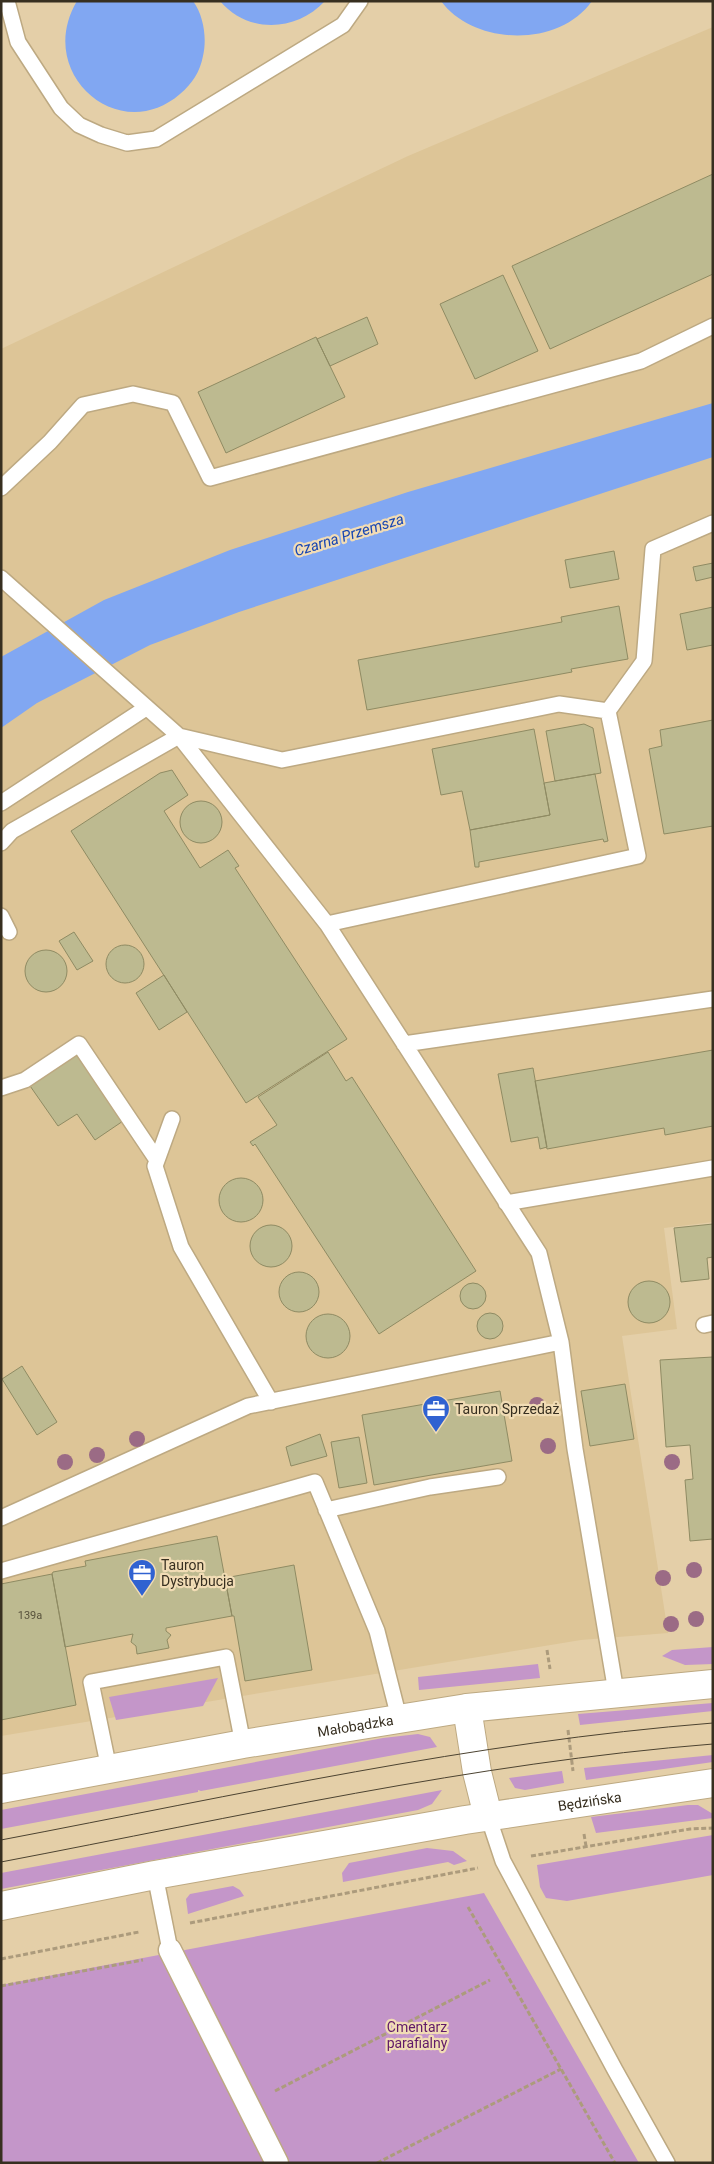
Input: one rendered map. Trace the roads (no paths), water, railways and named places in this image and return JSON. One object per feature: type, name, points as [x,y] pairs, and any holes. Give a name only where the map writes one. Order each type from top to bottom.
[{"type":"street","name":"Małobądzka","points":[[1,1789],[243,1744],[467,1708],[713,1684]]},
{"type":"street","points":[[1,1906],[156,1875],[476,1818],[477,1772],[467,1708]]},
{"type":"street","name":"Będzińska","points":[[476,1818],[713,1783]]},
{"type":"street","points":[[171,1953],[277,2163]]},
{"type":"lane","points":[[7,1],[18,42],[61,108],[79,126],[101,136],[127,142],[156,139],[343,26],[360,1]]},
{"type":"lane","points":[[1,488],[50,442],[83,405],[133,394],[173,402],[210,478],[642,361],[713,326]]},
{"type":"lane","points":[[327,924],[638,856],[608,711],[644,660],[653,549],[713,523]]},
{"type":"lane","points":[[1,578],[179,736],[327,924],[539,1253],[561,1342],[575,1449],[616,1692]]},
{"type":"lane","points":[[1,842],[12,832],[179,736],[282,760],[559,704],[608,711]]},
{"type":"lane","points":[[1,803],[146,708]]},
{"type":"lane","points":[[1,916],[9,932]]},
{"type":"lane","points":[[404,1044],[713,999]]},
{"type":"lane","points":[[1,1088],[25,1080],[79,1044],[157,1160]]},
{"type":"lane","points":[[172,1119],[154,1166],[181,1248],[271,1402]]},
{"type":"lane","points":[[506,1203],[713,1168]]},
{"type":"lane","points":[[1,1518],[248,1406],[561,1342]]},
{"type":"lane","points":[[326,1510],[430,1487],[498,1477]]},
{"type":"lane","points":[[1,1571],[315,1482],[377,1631],[400,1718]]},
{"type":"lane","points":[[109,1769],[91,1682],[226,1657],[243,1744]]},
{"type":"lane","points":[[476,1818],[503,1861],[667,2163]]},
{"type":"lane","points":[[156,1875],[171,1953]]},
{"type":"water","points":[[77,1],[193,1],[200,14],[205,42],[200,67],[195,77],[180,94],[156,108],[132,112],[109,107],[90,94],[75,76],[66,53],[67,28]]},
{"type":"water","points":[[220,1],[325,1],[300,19],[272,25],[258,24],[244,19],[231,12]]},
{"type":"water","points":[[441,1],[592,1],[577,16],[559,27],[538,34],[516,36],[474,27],[456,16]]},
{"type":"water","name":"Czarna Przemsza","points":[[713,403],[713,457],[239,612],[150,645],[37,703],[1,728],[1,657],[104,600],[230,550],[408,492]]},
{"type":"tram line","points":[[1,1840],[267,1788],[444,1757],[534,1743],[713,1723]]},
{"type":"tram line","points":[[1,1862],[356,1793],[444,1778],[534,1764],[713,1744]]},
{"type":"place","name":"Tauron Sprzedaż","points":[[436,1433]]},
{"type":"place","name":"Tauron Dystrybucja","points":[[142,1597]]},
{"type":"park label","name":"Cmentarz parafialny","points":[[417,2036]]}]
